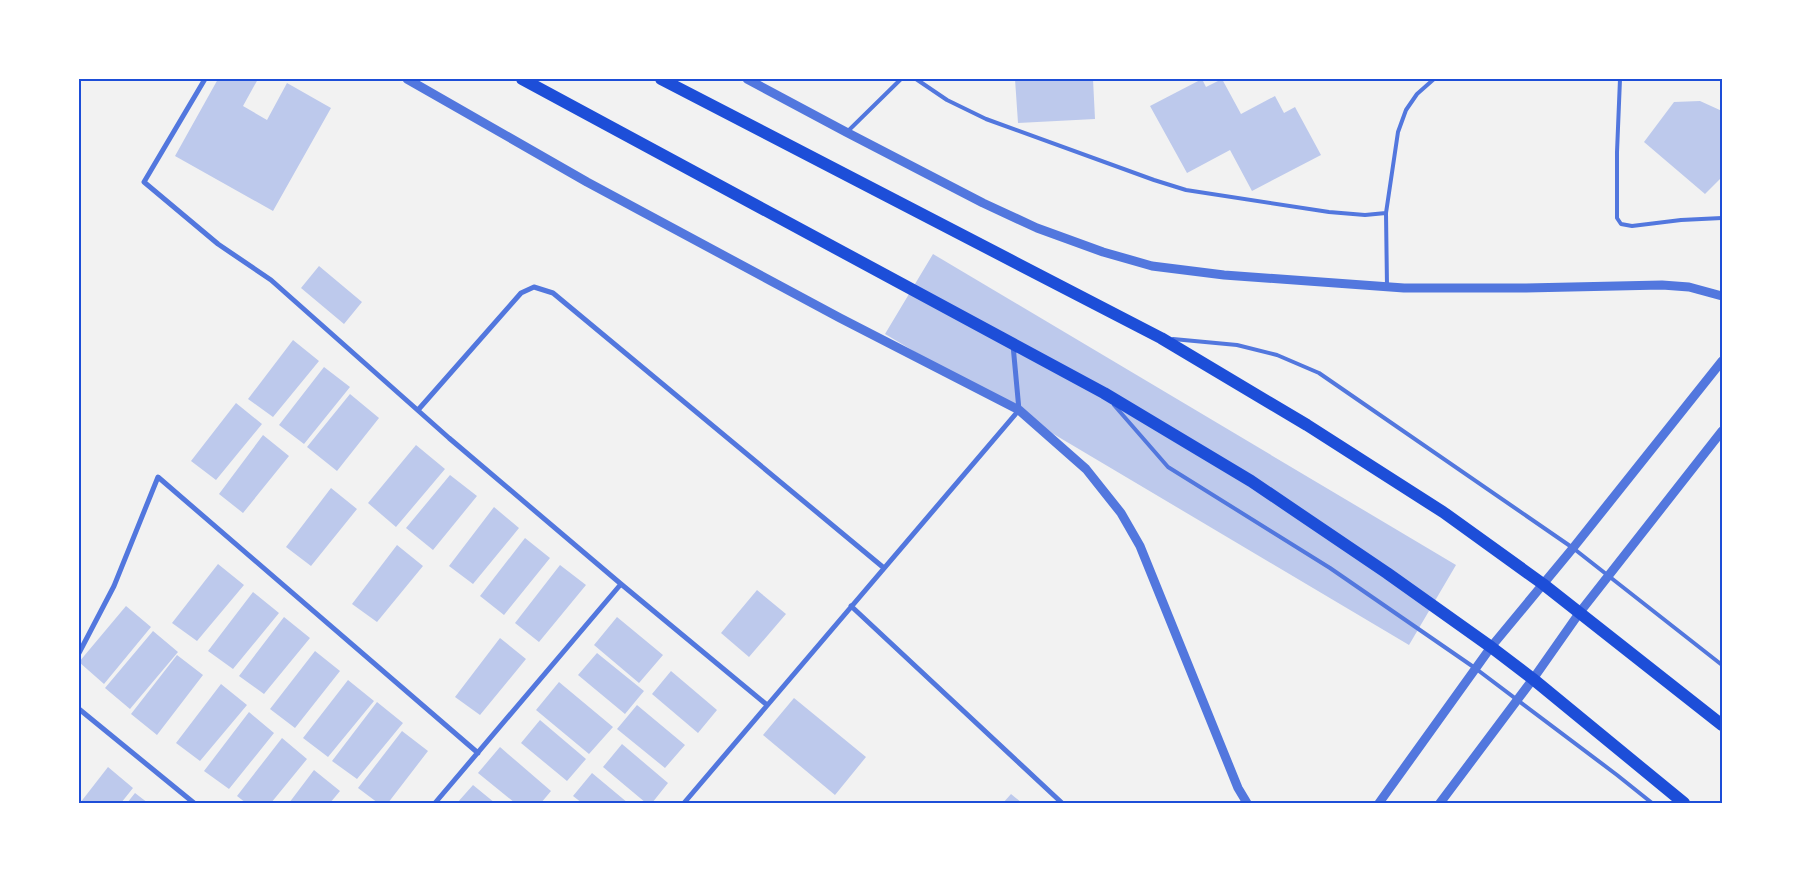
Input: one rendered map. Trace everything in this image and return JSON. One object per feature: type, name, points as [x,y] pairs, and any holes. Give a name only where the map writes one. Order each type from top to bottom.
[{"type":"main road","points":[[522,79],[1104,393],[1251,481],[1387,573],[1491,647],[1533,679],[1684,803]]},
{"type":"main road","points":[[661,79],[1160,338],[1307,425],[1419,496],[1543,584],[1722,725]]},
{"type":"street","points":[[205,79],[144,182],[218,244],[271,280],[418,410],[621,584],[767,705]]},
{"type":"street","points":[[407,79],[596,187],[840,318],[1019,410],[1086,469],[1121,513],[1140,546],[1238,788],[1247,803]]},
{"type":"street","points":[[747,79],[983,203],[1037,228],[1103,252],[1152,266],[1224,276],[1387,287],[1526,288],[1662,285],[1689,287],[1722,296]]},
{"type":"street","points":[[418,410],[522,293],[534,287],[553,293],[884,568]]},
{"type":"street","points":[[684,803],[1019,410],[1013,343]]},
{"type":"street","points":[[1379,803],[1491,647],[1573,548],[1722,361]]},
{"type":"street","points":[[1440,803],[1608,575],[1722,431]]},
{"type":"street","points":[[79,653],[114,586],[158,477],[478,753]]},
{"type":"street","points":[[435,803],[621,584]]},
{"type":"street","points":[[851,606],[1062,803]]},
{"type":"street","points":[[79,709],[194,803]]},
{"type":"lane","points":[[846,132],[900,79]]},
{"type":"lane","points":[[916,79],[947,100],[986,119],[1186,190],[1329,212],[1365,215],[1386,214]]},
{"type":"lane","points":[[1387,287],[1386,214],[1398,132],[1406,110],[1417,94],[1434,79]]},
{"type":"lane","points":[[1620,79],[1617,218],[1621,224],[1632,226],[1681,220],[1722,218]]},
{"type":"lane","points":[[1160,338],[1237,345],[1277,355],[1319,373],[1573,548],[1722,665]]},
{"type":"lane","points":[[1104,393],[1168,467],[1330,568],[1476,668],[1652,803]]},
{"type":"building","points":[[218,79],[258,79],[243,106],[267,120],[287,83],[331,108],[273,211],[175,156]]},
{"type":"building","points":[[1015,79],[1093,79],[1095,119],[1018,123]]},
{"type":"building","points":[[1202,79],[1206,87],[1222,79],[1241,114],[1275,96],[1284,113],[1295,107],[1321,155],[1252,191],[1230,150],[1187,173],[1150,106]]},
{"type":"building","points":[[1700,101],[1722,111],[1722,177],[1705,194],[1644,142],[1674,102]]},
{"type":"building","points":[[933,254],[1456,565],[1409,645],[885,334]]},
{"type":"building","points":[[319,266],[362,302],[344,324],[301,288]]},
{"type":"building","points":[[293,340],[319,361],[273,417],[248,399]]},
{"type":"building","points":[[324,367],[350,387],[304,444],[279,425]]},
{"type":"building","points":[[350,394],[379,418],[337,471],[307,447]]},
{"type":"building","points":[[236,403],[262,424],[216,480],[191,461]]},
{"type":"building","points":[[263,435],[289,456],[243,513],[219,494]]},
{"type":"building","points":[[416,445],[445,469],[396,527],[368,503]]},
{"type":"building","points":[[450,475],[477,496],[433,550],[406,528]]},
{"type":"building","points":[[331,488],[357,509],[311,566],[286,547]]},
{"type":"building","points":[[494,507],[519,528],[473,584],[449,566]]},
{"type":"building","points":[[525,538],[550,558],[504,615],[480,596]]},
{"type":"building","points":[[397,545],[423,566],[377,622],[352,604]]},
{"type":"building","points":[[218,564],[244,585],[197,641],[172,623]]},
{"type":"building","points":[[560,565],[586,585],[539,642],[515,623]]},
{"type":"building","points":[[757,590],[786,614],[749,657],[721,633]]},
{"type":"building","points":[[253,592],[279,613],[233,669],[208,651]]},
{"type":"building","points":[[126,606],[151,627],[104,684],[79,662]]},
{"type":"building","points":[[284,617],[310,638],[264,694],[239,676]]},
{"type":"building","points":[[617,617],[663,655],[639,683],[594,645]]},
{"type":"building","points":[[153,631],[178,652],[130,709],[105,688]]},
{"type":"building","points":[[500,638],[526,659],[480,715],[455,697]]},
{"type":"building","points":[[315,651],[340,671],[295,728],[270,709]]},
{"type":"building","points":[[597,653],[644,691],[625,714],[578,675]]},
{"type":"building","points":[[177,655],[203,675],[157,735],[131,714]]},
{"type":"building","points":[[671,671],[717,710],[698,733],[652,694]]},
{"type":"building","points":[[348,680],[374,701],[328,757],[303,738]]},
{"type":"building","points":[[559,682],[613,727],[589,754],[536,710]]},
{"type":"building","points":[[221,684],[247,705],[200,761],[176,743]]},
{"type":"building","points":[[794,698],[866,757],[835,795],[763,735]]},
{"type":"building","points":[[377,702],[403,723],[357,779],[332,761]]},
{"type":"building","points":[[637,705],[685,745],[665,768],[617,729]]},
{"type":"building","points":[[249,712],[274,733],[229,789],[204,771]]},
{"type":"building","points":[[540,720],[586,759],[567,781],[521,743]]},
{"type":"building","points":[[402,731],[428,751],[388,803],[378,803],[358,788]]},
{"type":"building","points":[[282,738],[307,759],[271,803],[246,803],[237,796]]},
{"type":"building","points":[[622,744],[668,783],[652,803],[646,803],[603,767]]},
{"type":"building","points":[[500,747],[551,791],[541,803],[515,803],[478,773]]},
{"type":"building","points":[[108,767],[133,788],[121,803],[80,803]]},
{"type":"building","points":[[314,770],[340,791],[330,803],[289,803]]},
{"type":"building","points":[[592,773],[628,803],[582,803],[573,796]]},
{"type":"building","points":[[473,785],[495,803],[457,803]]},
{"type":"building","points":[[135,793],[148,803],[127,803]]},
{"type":"building","points":[[1011,794],[1022,803],[1003,803]]}]
